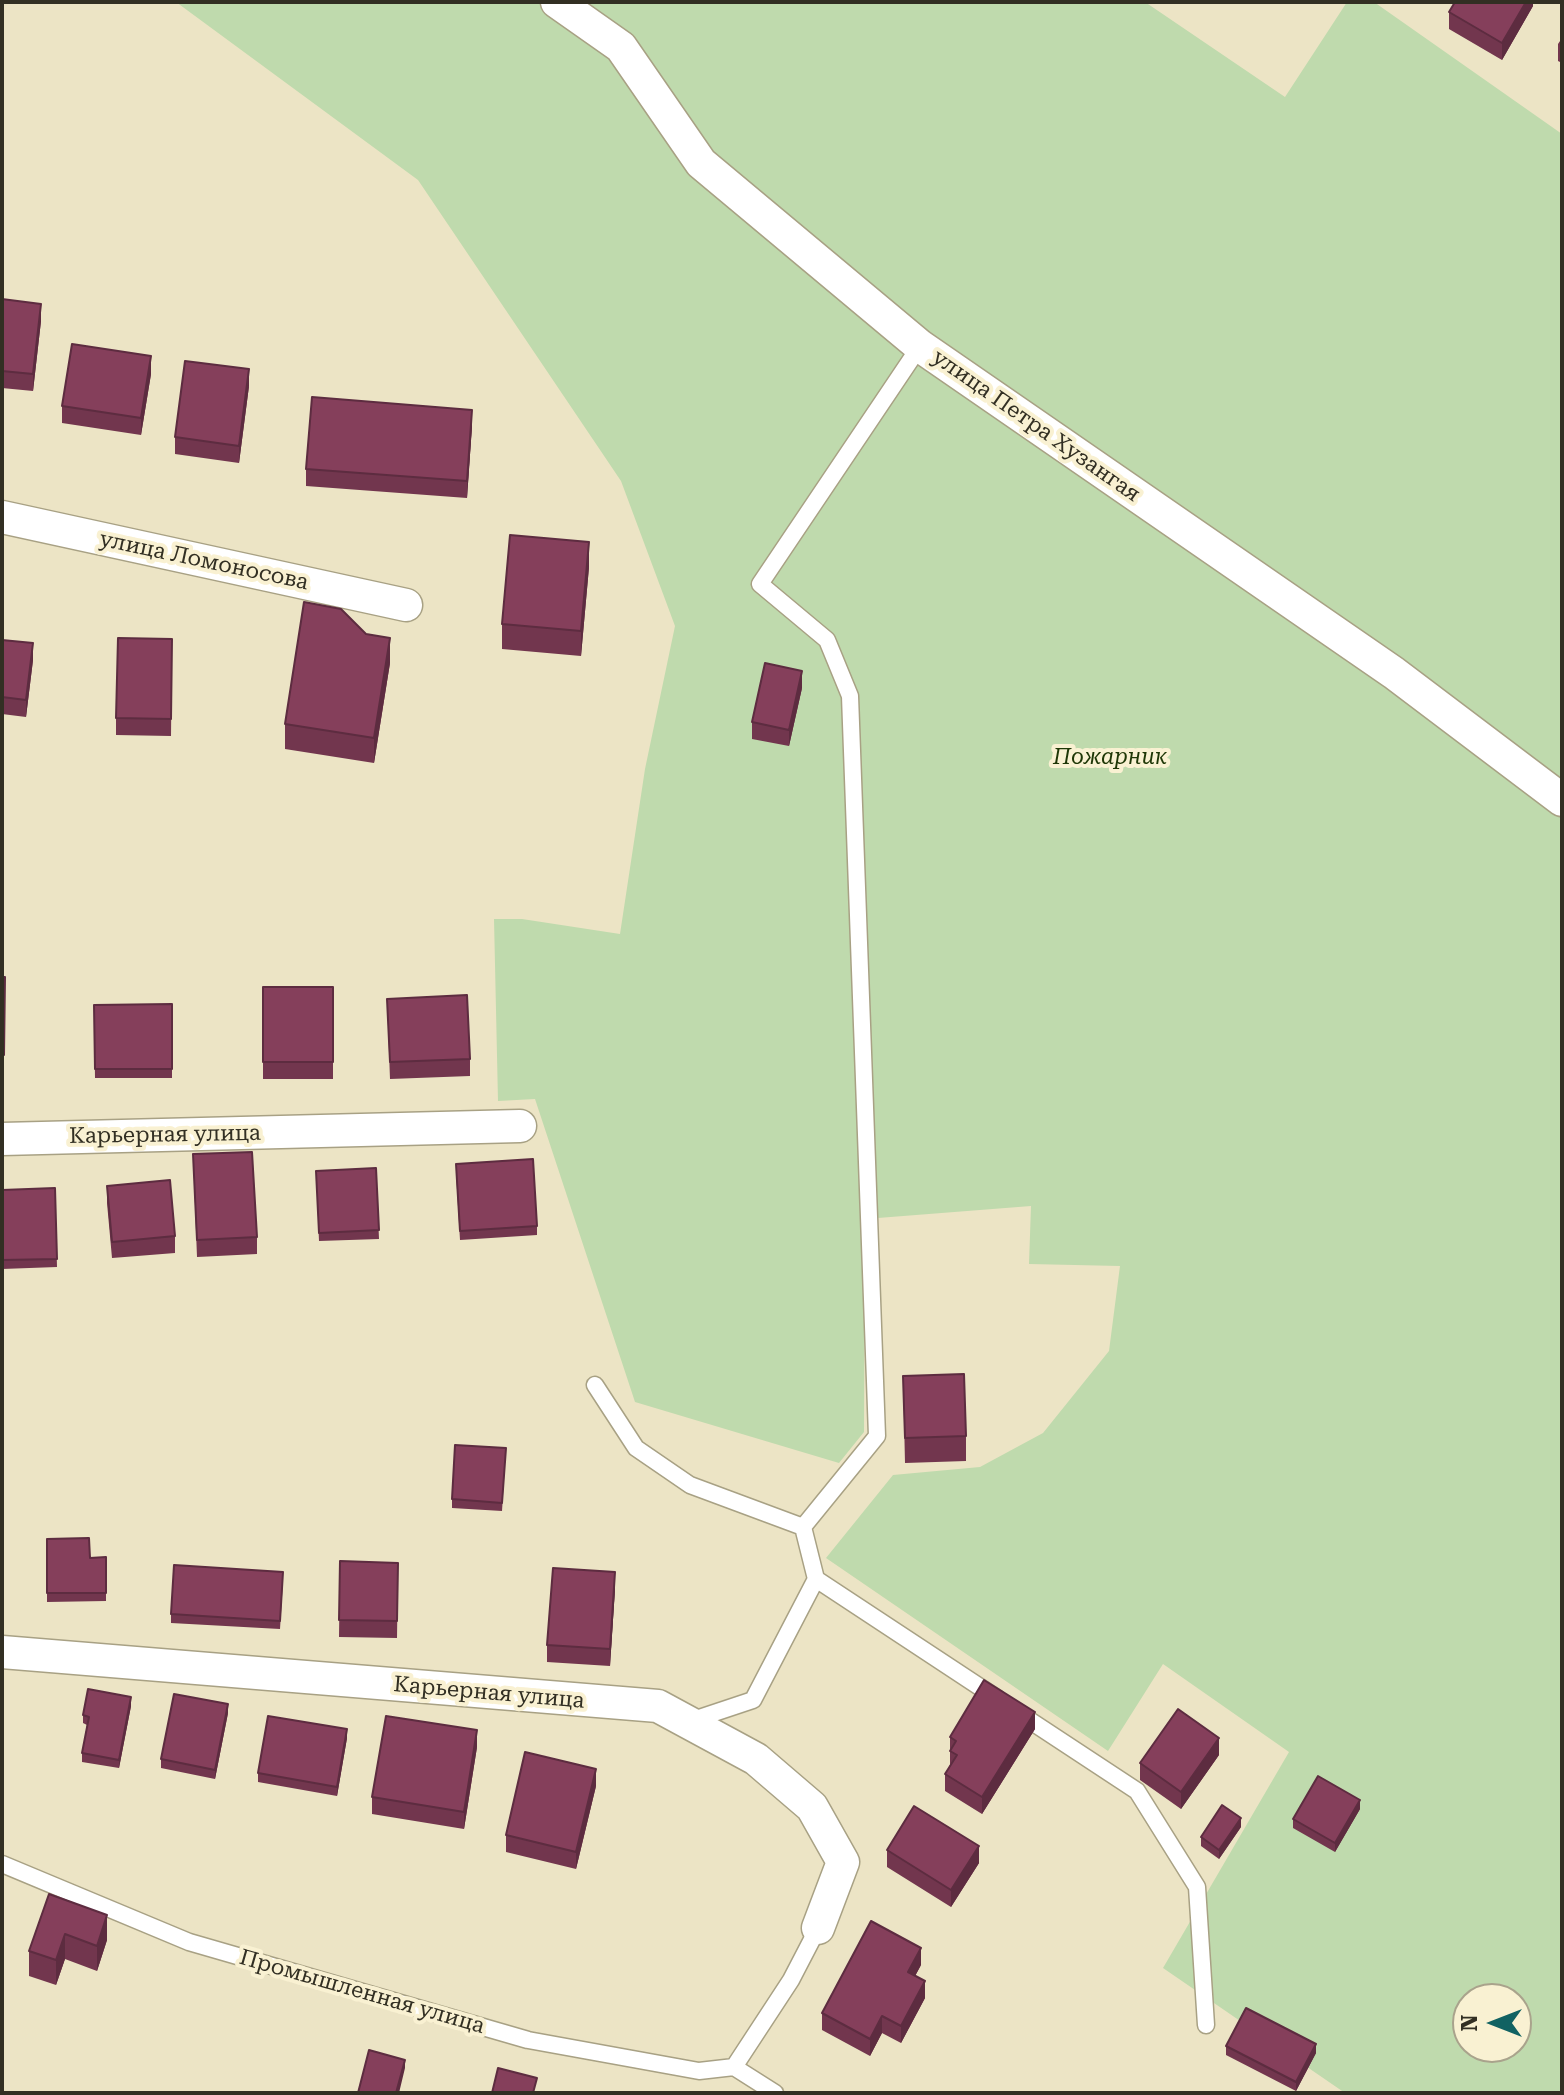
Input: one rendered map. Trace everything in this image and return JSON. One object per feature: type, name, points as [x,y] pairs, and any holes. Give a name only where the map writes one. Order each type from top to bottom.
[{"type":"street","name":"улица Петра Хузангая","points":[[557,2],[621,47],[701,163],[920,346],[1394,673],[1562,800]]},
{"type":"street","name":"улица Ломоносова","points":[[2,517],[406,605]]},
{"type":"street","name":"Карьерная улица","points":[[2,1139],[520,1126]]},
{"type":"street","name":"Карьерная улица","points":[[2,1652],[658,1706],[756,1759],[812,1807],[843,1862],[818,1928]]},
{"type":"lane","points":[[803,1527],[877,1436],[850,696],[827,640],[760,584],[920,346]]},
{"type":"lane","points":[[595,1385],[636,1448],[647,1456],[690,1485],[803,1527]]},
{"type":"lane","points":[[689,1722],[753,1700],[816,1579],[803,1527]]},
{"type":"lane","points":[[816,1579],[1137,1791],[1197,1887],[1206,2025]]},
{"type":"lane","name":"Промышленная улица","points":[[2,1864],[189,1942],[528,2040],[699,2071],[734,2067]]},
{"type":"lane","points":[[775,2093],[734,2067],[791,1980],[818,1928]]},
{"type":"green space","name":"Пожарник","points":[[176,2],[1145,2],[1285,97],[1347,2],[1374,2],[1562,134],[1562,2093],[1345,2093],[1163,1968],[1289,1752],[1163,1664],[1108,1751],[826,1558],[893,1475],[980,1467],[1043,1433],[1109,1351],[1120,1266],[1029,1264],[1031,1206],[865,1219],[864,1432],[839,1463],[635,1402],[535,1099],[498,1101],[494,919],[522,919],[620,934],[645,769],[675,626],[621,481],[418,180]]},
{"type":"building","points":[[1455,2],[1526,2],[1502,43],[1449,12]]},
{"type":"building","points":[[2,299],[41,304],[33,374],[2,371]]},
{"type":"building","points":[[72,344],[151,356],[141,418],[62,406]]},
{"type":"building","points":[[185,361],[249,369],[239,446],[175,437]]},
{"type":"building","points":[[312,397],[472,410],[467,481],[306,469]]},
{"type":"building","points":[[510,535],[589,542],[581,631],[502,624]]},
{"type":"building","points":[[304,602],[341,609],[366,634],[390,638],[374,738],[285,724]]},
{"type":"building","points":[[118,638],[172,639],[171,719],[116,718]]},
{"type":"building","points":[[2,640],[33,643],[26,700],[2,697]]},
{"type":"building","points":[[765,663],[802,671],[789,730],[752,722]]},
{"type":"building","points":[[2,977],[5,977],[4,1055],[2,1055]]},
{"type":"building","points":[[263,987],[333,987],[333,1062],[263,1062]]},
{"type":"building","points":[[467,995],[470,1059],[390,1062],[387,999]]},
{"type":"building","points":[[172,1004],[172,1069],[95,1069],[94,1005]]},
{"type":"building","points":[[252,1152],[257,1237],[197,1240],[193,1154]]},
{"type":"building","points":[[533,1159],[537,1226],[460,1231],[456,1164]]},
{"type":"building","points":[[376,1168],[379,1230],[319,1233],[316,1171]]},
{"type":"building","points":[[170,1180],[175,1236],[112,1242],[107,1186]]},
{"type":"building","points":[[55,1188],[57,1259],[2,1260],[2,1190]]},
{"type":"building","points":[[964,1374],[966,1436],[905,1438],[903,1376]]},
{"type":"building","points":[[455,1445],[506,1448],[502,1503],[452,1499]]},
{"type":"building","points":[[89,1538],[90,1558],[106,1557],[106,1593],[47,1593],[47,1539]]},
{"type":"building","points":[[340,1561],[398,1563],[397,1621],[339,1620]]},
{"type":"building","points":[[174,1565],[283,1572],[280,1621],[171,1614]]},
{"type":"building","points":[[553,1568],[615,1572],[610,1649],[547,1645]]},
{"type":"building","points":[[984,1680],[1035,1712],[982,1797],[945,1774],[957,1755],[950,1751],[956,1741],[950,1737]]},
{"type":"building","points":[[88,1689],[131,1697],[119,1760],[82,1753],[89,1717],[83,1715]]},
{"type":"building","points":[[174,1694],[228,1704],[215,1770],[161,1759]]},
{"type":"building","points":[[1178,1709],[1219,1738],[1181,1792],[1140,1763]]},
{"type":"building","points":[[268,1716],[347,1729],[337,1787],[258,1773]]},
{"type":"building","points":[[386,1716],[477,1730],[464,1812],[372,1797]]},
{"type":"building","points":[[525,1752],[596,1769],[576,1852],[506,1835]]},
{"type":"building","points":[[1318,1776],[1360,1800],[1335,1843],[1293,1819]]},
{"type":"building","points":[[1222,1805],[1241,1818],[1219,1850],[1201,1837]]},
{"type":"building","points":[[914,1806],[979,1846],[951,1890],[887,1850]]},
{"type":"building","points":[[49,1894],[107,1915],[97,1946],[65,1934],[56,1960],[29,1951]]},
{"type":"building","points":[[871,1921],[921,1948],[908,1972],[925,1981],[901,2026],[882,2016],[870,2039],[822,2013]]},
{"type":"building","points":[[1246,2008],[1316,2044],[1296,2082],[1226,2046]]},
{"type":"building","points":[[369,2050],[405,2060],[396,2093],[358,2093]]},
{"type":"building","points":[[498,2068],[537,2078],[533,2093],[492,2093]]}]
